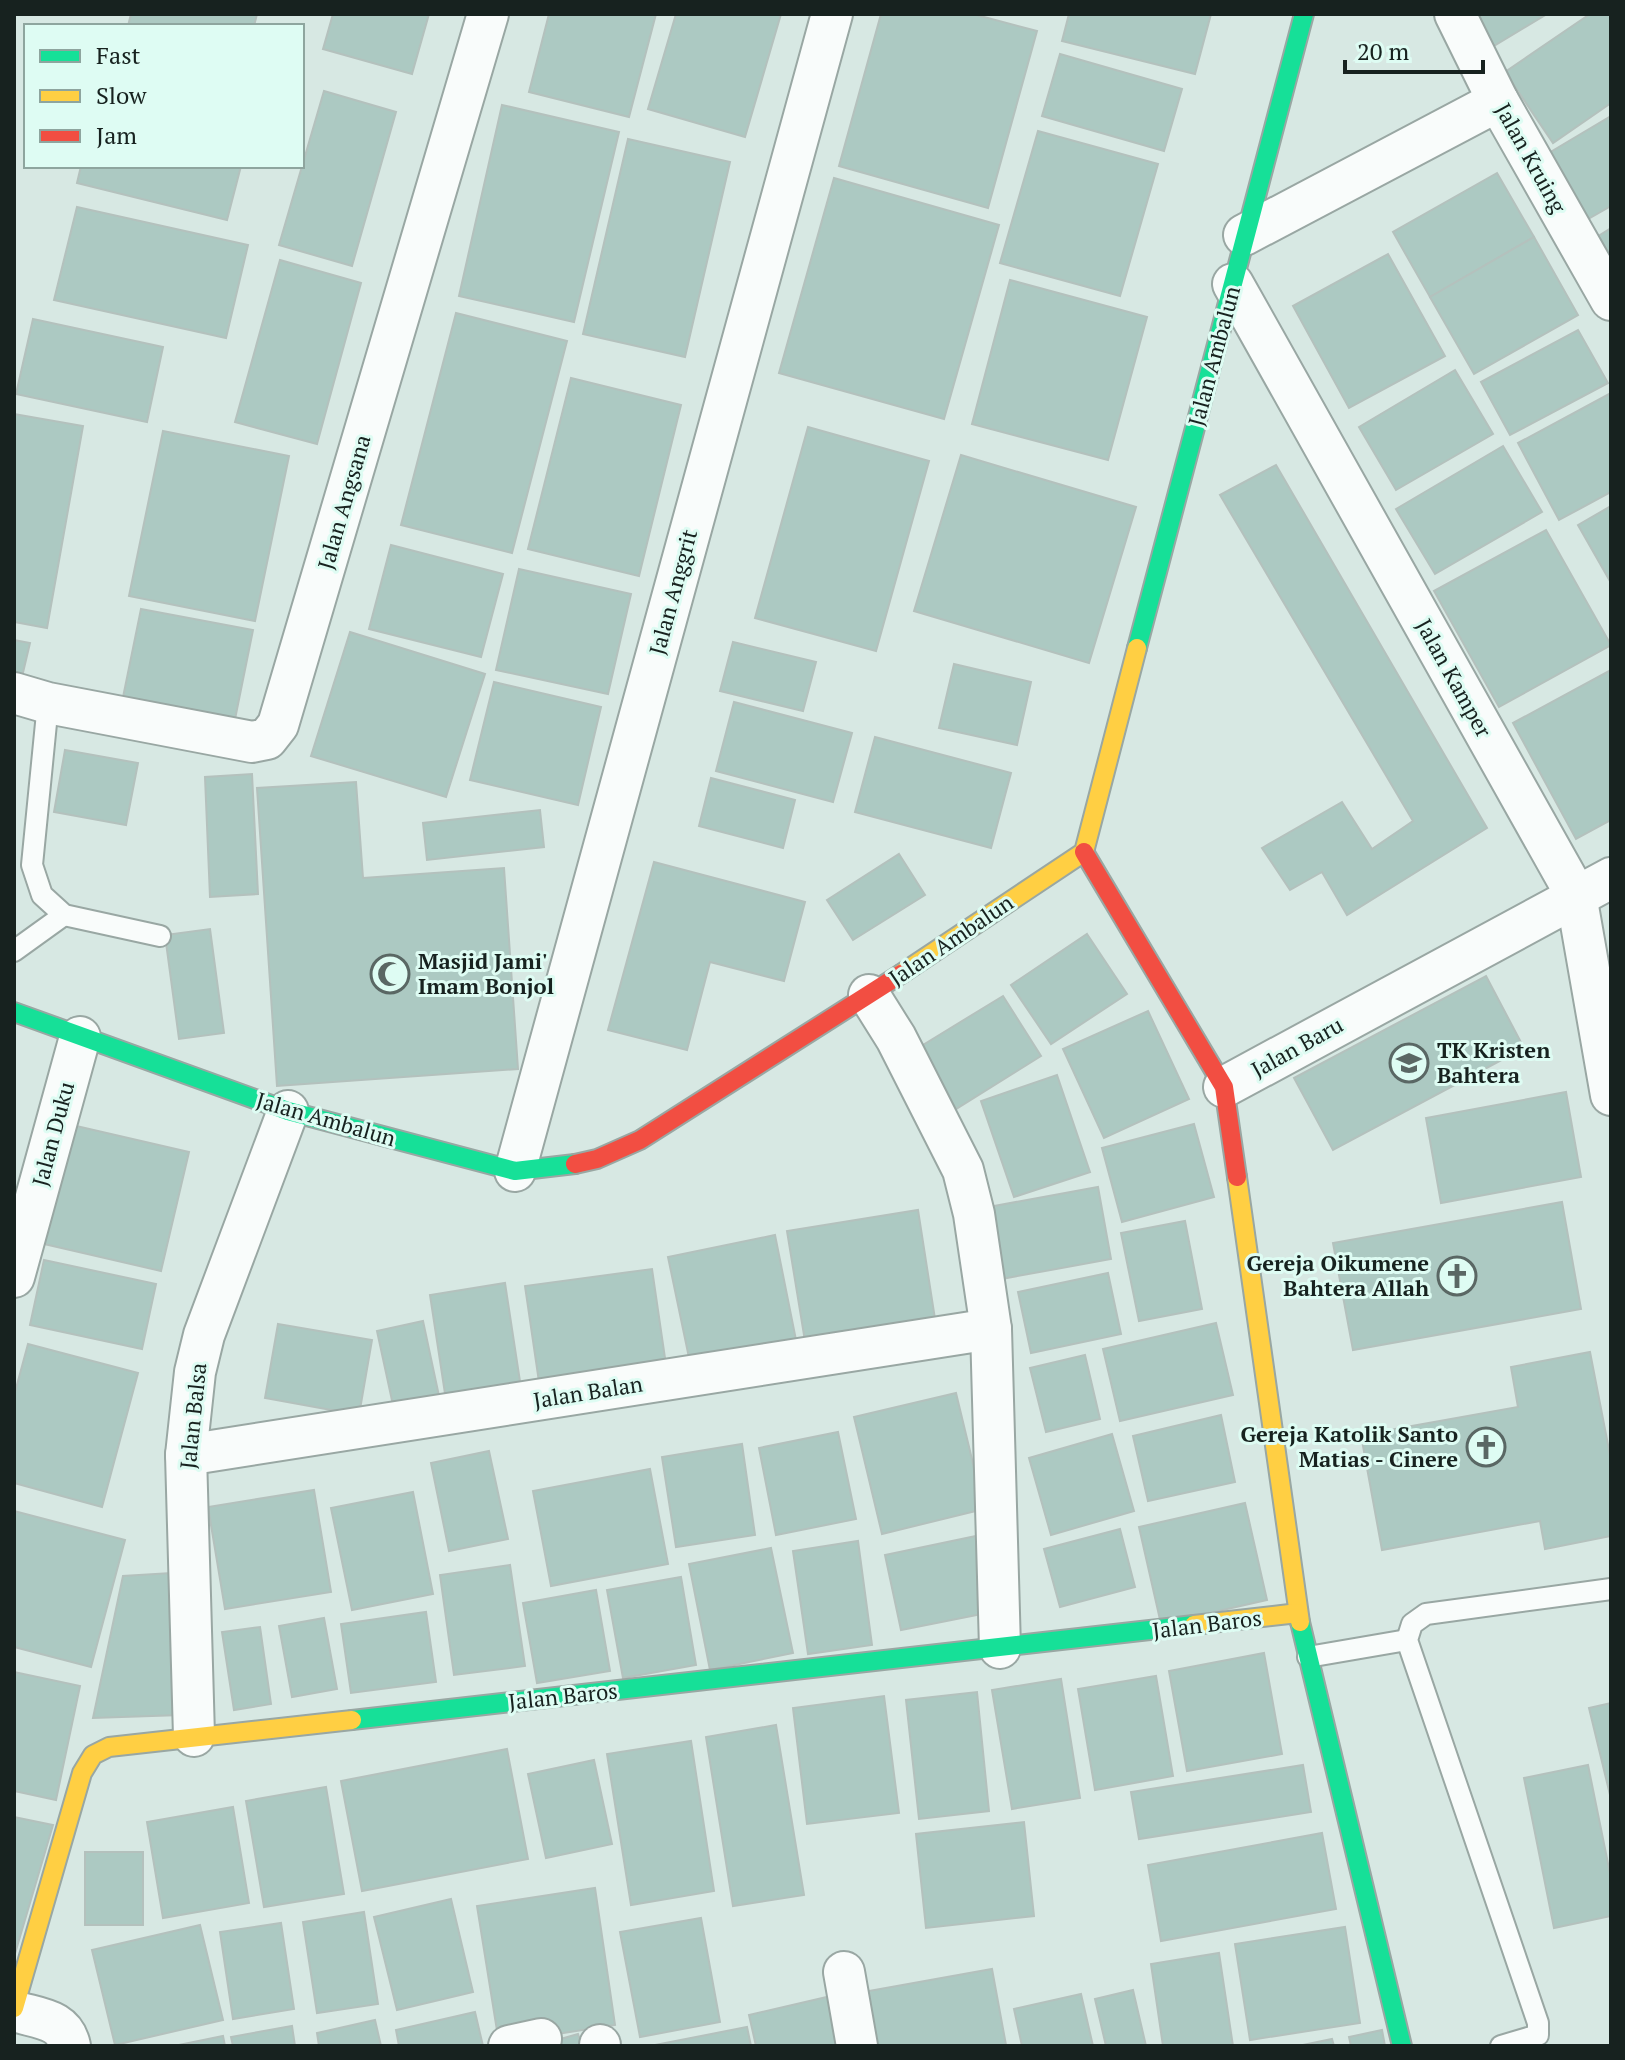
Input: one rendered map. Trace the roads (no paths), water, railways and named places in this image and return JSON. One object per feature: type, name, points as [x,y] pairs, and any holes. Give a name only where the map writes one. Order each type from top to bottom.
[{"type":"street","name":"Jalan Angsana","points":[[31,698],[252,742],[267,739],[278,725],[488,14]]},
{"type":"street","name":"Jalan Anggrit","points":[[515,1171],[832,14]]},
{"type":"street","name":"Jalan Ambalun","points":[[14,1012],[288,1111],[515,1171],[560,1168],[597,1159],[640,1140],[869,995],[1084,852],[1304,14]]},
{"type":"street","name":"Jalan Kruing","points":[[1455,14],[1498,101],[1611,300]]},
{"type":"street","points":[[1244,235],[1498,101]]},
{"type":"street","name":"Jalan Kamper","points":[[1233,284],[1576,895],[1611,1095]]},
{"type":"street","points":[[1084,852],[1224,1087],[1298,1613],[1402,2046]]},
{"type":"street","name":"Jalan Baru","points":[[1224,1087],[1611,878]]},
{"type":"street","points":[[869,995],[896,1038],[963,1170],[974,1214],[991,1329],[1000,1648]]},
{"type":"street","name":"Jalan Duku","points":[[14,1277],[80,1037]]},
{"type":"street","name":"Jalan Balsa","points":[[194,1736],[186,1455],[191,1397],[204,1335],[288,1111]]},
{"type":"street","name":"Jalan Balan","points":[[186,1455],[991,1329]]},
{"type":"street","name":"Jalan Baros","points":[[14,2010],[82,1773],[93,1755],[109,1747],[1298,1613]]},
{"type":"street","points":[[844,1972],[857,2046]]},
{"type":"street","points":[[14,2010],[61,2026],[68,2034],[70,2046]]},
{"type":"lane","points":[[31,698],[32,865],[42,895],[64,915],[160,936]]},
{"type":"lane","points":[[14,951],[64,915]]},
{"type":"lane","points":[[1501,2046],[1538,2035],[1538,2023],[1407,1640],[1412,1624],[1426,1614],[1611,1589]]},
{"type":"lane","points":[[1308,1657],[1407,1640]]},
{"type":"place","name":"Masjid Jami' Imam Bonjol","points":[[390,974]]},
{"type":"place","name":"TK Kristen Bahtera","points":[[1409,1063]]},
{"type":"place","name":"Gereja Oikumene Bahtera Allah","points":[[1457,1276]]},
{"type":"place","name":"Gereja Katolik Santo Matias - Cinere","points":[[1486,1447]]}]
